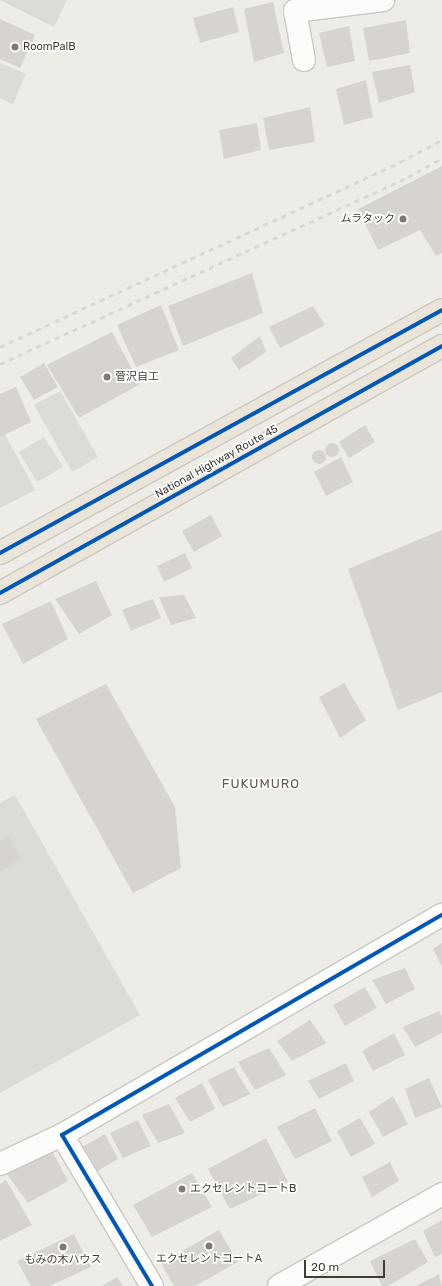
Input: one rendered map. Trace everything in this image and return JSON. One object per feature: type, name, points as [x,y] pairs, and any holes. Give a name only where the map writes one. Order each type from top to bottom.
[{"type":"highway","points":[[0,553],[442,310]]},
{"type":"highway","name":"National Highway Route 45","points":[[0,593],[442,346]]},
{"type":"street","points":[[304,60],[295,11],[383,0]]},
{"type":"street","points":[[0,1164],[62,1135],[442,915]]},
{"type":"street","points":[[62,1135],[152,1286]]},
{"type":"street","points":[[279,1286],[442,1194]]},
{"type":"shaded area","points":[[0,0],[67,0],[54,27]]},
{"type":"shaded area","points":[[0,63],[26,74],[13,104],[0,98]]},
{"type":"shaded area","points":[[60,391],[98,457],[72,472],[34,405]]},
{"type":"shaded area","points":[[0,425],[35,490],[0,508]]},
{"type":"shaded area","points":[[44,437],[63,467],[37,482],[19,452]]},
{"type":"shaded area","points":[[15,795],[140,1015],[0,1093],[0,803]]},
{"type":"building","points":[[273,2],[284,53],[254,62],[244,9]]},
{"type":"building","points":[[233,7],[239,32],[200,43],[193,18]]},
{"type":"building","name":"RoomPalB","points":[[0,19],[35,35],[20,68],[0,59]]},
{"type":"building","points":[[406,20],[410,53],[369,61],[363,28]]},
{"type":"building","points":[[349,26],[355,61],[327,67],[319,33]]},
{"type":"building","points":[[410,65],[415,92],[379,103],[372,72]]},
{"type":"building","points":[[366,80],[373,117],[344,125],[336,89]]},
{"type":"building","points":[[310,107],[315,142],[269,150],[263,118]]},
{"type":"building","points":[[257,123],[261,150],[224,159],[219,130]]},
{"type":"building","name":"ムラタック","points":[[442,166],[442,253],[436,256],[420,230],[378,250],[358,209]]},
{"type":"building","points":[[252,273],[263,313],[183,346],[168,306]]},
{"type":"building","points":[[161,305],[179,350],[136,367],[117,325]]},
{"type":"building","points":[[313,306],[325,325],[280,348],[269,327]]},
{"type":"building","points":[[112,332],[140,384],[79,418],[47,365]]},
{"type":"building","points":[[260,336],[266,352],[239,370],[231,358]]},
{"type":"building","points":[[44,363],[58,387],[34,400],[20,377]]},
{"type":"building","points":[[16,387],[31,422],[0,437],[0,394]]},
{"type":"building","points":[[365,425],[375,442],[349,458],[339,442]]},
{"type":"building","points":[[332,443],[337,445],[339,450],[337,455],[332,457],[327,455],[325,450],[327,445]]},
{"type":"building","points":[[319,450],[324,452],[326,457],[324,462],[319,464],[314,462],[312,457],[314,452]]},
{"type":"building","points":[[341,457],[353,482],[326,496],[314,472]]},
{"type":"building","points":[[211,515],[222,536],[194,552],[182,531]]},
{"type":"building","points":[[442,530],[442,692],[398,710],[348,569]]},
{"type":"building","points":[[185,553],[192,568],[164,582],[157,566]]},
{"type":"building","points":[[96,581],[112,615],[79,634],[55,599]]},
{"type":"building","points":[[184,595],[196,618],[171,625],[159,597]]},
{"type":"building","points":[[153,599],[161,618],[131,631],[122,610]]},
{"type":"building","points":[[51,601],[68,639],[23,664],[2,624]]},
{"type":"building","points":[[344,683],[366,720],[340,738],[319,697]]},
{"type":"building","points":[[106,684],[175,807],[181,868],[133,893],[36,719]]},
{"type":"building","points":[[9,836],[21,859],[0,871],[0,841]]},
{"type":"building","points":[[442,943],[442,967],[433,949]]},
{"type":"building","points":[[405,968],[415,989],[386,1004],[372,980]]},
{"type":"building","points":[[365,987],[377,1008],[345,1026],[333,1005]]},
{"type":"building","points":[[439,1011],[442,1016],[442,1033],[415,1047],[403,1027]]},
{"type":"building","points":[[310,1020],[326,1043],[292,1061],[277,1041]]},
{"type":"building","points":[[394,1033],[405,1055],[373,1071],[362,1051]]},
{"type":"building","points":[[269,1048],[286,1075],[255,1090],[238,1062]]},
{"type":"building","points":[[346,1063],[354,1081],[319,1099],[308,1081]]},
{"type":"building","points":[[234,1067],[250,1094],[223,1107],[208,1080]]},
{"type":"building","points":[[429,1078],[442,1107],[415,1118],[405,1089]]},
{"type":"building","points":[[202,1083],[215,1109],[190,1122],[175,1098]]},
{"type":"building","points":[[393,1096],[408,1124],[383,1137],[369,1112]]},
{"type":"building","points":[[169,1104],[185,1133],[158,1143],[142,1115]]},
{"type":"building","points":[[315,1108],[332,1141],[295,1159],[277,1127]]},
{"type":"building","points":[[360,1118],[375,1144],[351,1157],[337,1131]]},
{"type":"building","points":[[138,1120],[151,1146],[123,1158],[110,1133]]},
{"type":"building","points":[[105,1134],[118,1159],[94,1173],[79,1149]]},
{"type":"building","points":[[266,1138],[288,1182],[230,1209],[208,1169]]},
{"type":"building","points":[[52,1151],[68,1181],[28,1203],[6,1173]]},
{"type":"building","points":[[390,1162],[399,1181],[372,1197],[362,1177]]},
{"type":"building","name":"エクセレントコートB","points":[[192,1173],[212,1207],[152,1237],[133,1205]]},
{"type":"building","points":[[6,1180],[32,1225],[0,1241],[0,1184]]},
{"type":"building","points":[[442,1220],[442,1254],[435,1257],[423,1231]]},
{"type":"building","name":"エクセレントコートA","points":[[219,1230],[238,1262],[195,1286],[174,1286],[161,1263]]},
{"type":"building","name":"もみの木ハウス","points":[[74,1234],[91,1267],[49,1286],[31,1286],[17,1261]]},
{"type":"building","points":[[415,1239],[428,1262],[388,1286],[382,1286],[370,1261]]},
{"type":"building","points":[[439,1274],[442,1286],[416,1286]]},
{"type":"building","points":[[117,1277],[123,1286],[102,1286]]},
{"type":"railway","points":[[0,347],[400,162],[442,140]]},
{"type":"railway","points":[[0,364],[408,177],[442,158]]},
{"type":"cycle path","points":[[0,553],[442,310]]},
{"type":"cycle path","points":[[0,593],[442,346]]},
{"type":"cycle path","points":[[152,1286],[62,1135],[442,915]]},
{"type":"place","name":"RoomPalB","points":[[15,47]]},
{"type":"place","name":"ムラタック","points":[[403,219]]},
{"type":"place","name":"菅沢自工","points":[[107,377]]},
{"type":"place","name":"エクセレントコートB","points":[[182,1189]]},
{"type":"place","name":"エクセレントコートA","points":[[209,1246]]},
{"type":"place","name":"もみの木ハウス","points":[[63,1247]]},
{"type":"district","name":"FUKUMURO","points":[[261,784]]}]
